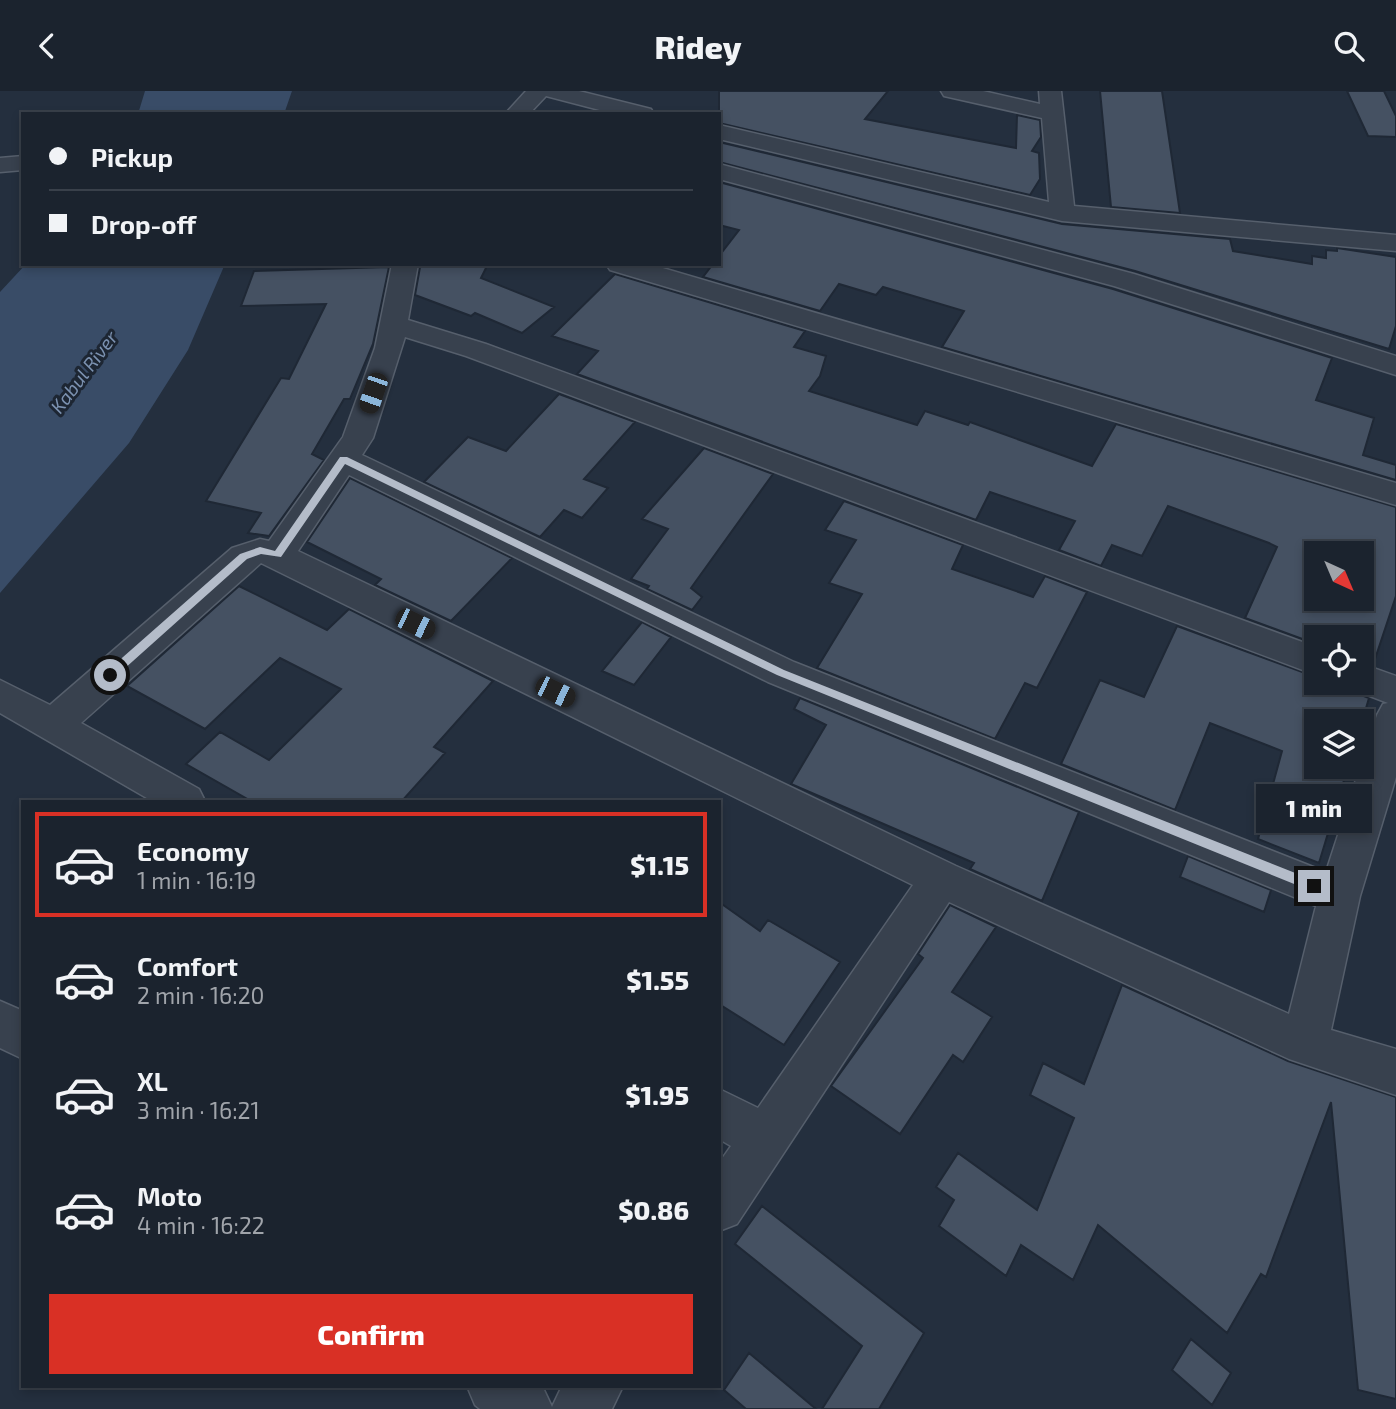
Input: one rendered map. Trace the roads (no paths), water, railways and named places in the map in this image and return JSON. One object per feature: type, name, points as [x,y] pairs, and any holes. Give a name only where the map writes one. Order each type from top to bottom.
[{"type":"street","points":[[518,112],[539,91]]},
{"type":"street","points":[[552,91],[635,112]]},
{"type":"street","points":[[952,91],[1050,102],[1061,178],[1062,213]]},
{"type":"street","points":[[721,132],[1062,213],[1396,243]]},
{"type":"street","points":[[0,165],[21,163]]},
{"type":"street","points":[[721,172],[1124,280],[1396,366]]},
{"type":"street","points":[[277,555],[358,438],[389,348],[405,266]]},
{"type":"street","points":[[627,266],[1396,495]]},
{"type":"street","points":[[392,324],[476,349],[1304,657]]},
{"type":"street","points":[[344,459],[781,673],[1339,896]]},
{"type":"street","points":[[53,725],[244,557],[260,551],[277,555],[941,879],[1305,1044],[1396,1072]]},
{"type":"street","points":[[1374,683],[1396,691]]},
{"type":"street","points":[[0,695],[183,800]]},
{"type":"street","points":[[1305,1044],[1339,896],[1396,715]]},
{"type":"street","points":[[721,1203],[941,879]]},
{"type":"street","points":[[0,1022],[21,1036]]},
{"type":"street","points":[[721,1113],[765,1139]]},
{"type":"street","points":[[497,1388],[525,1409]]},
{"type":"street","points":[[578,1409],[594,1388]]},
{"type":"water","points":[[145,91],[292,91],[285,112],[139,112]]},
{"type":"water","name":"Kabul River","points":[[24,266],[224,266],[188,350],[129,443],[0,593],[0,292]]}]
